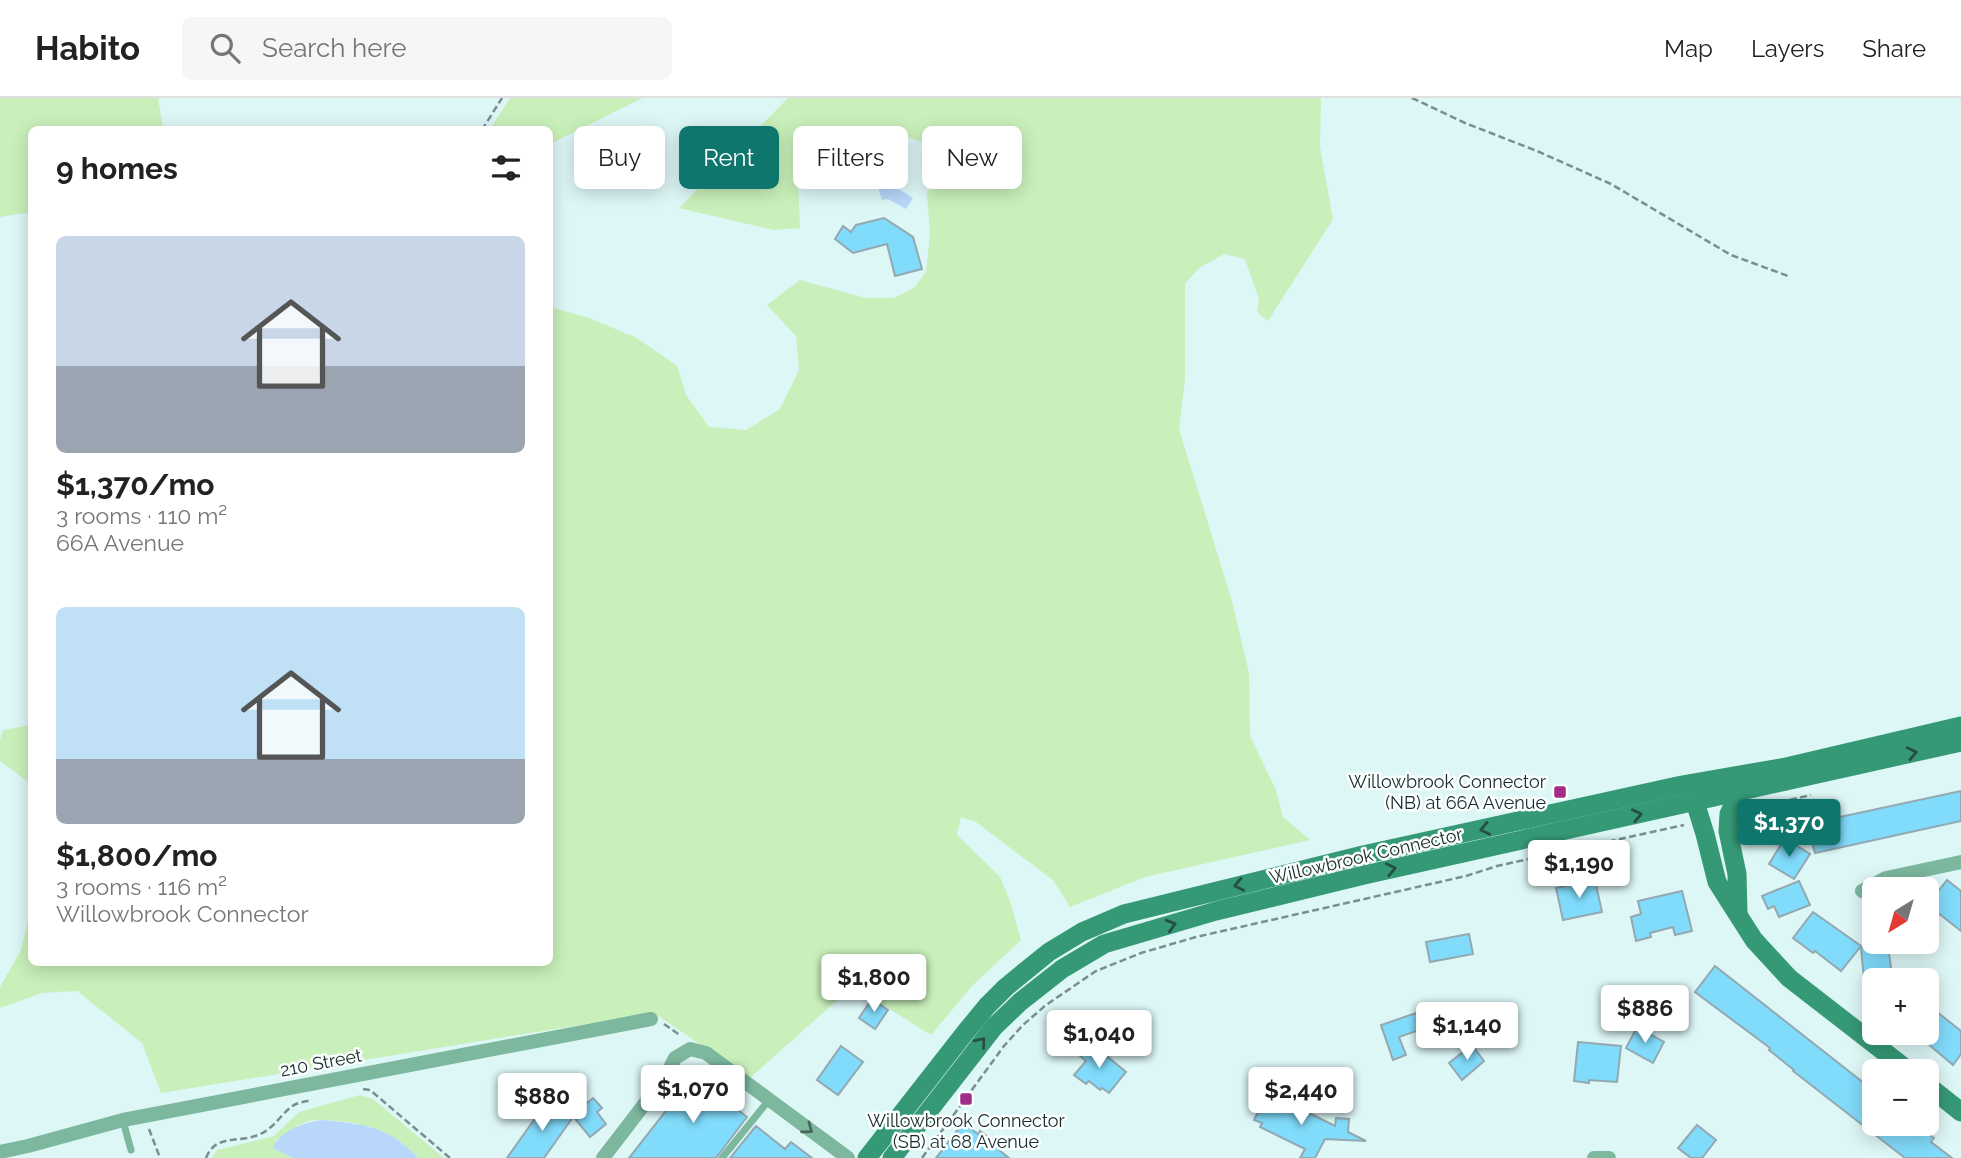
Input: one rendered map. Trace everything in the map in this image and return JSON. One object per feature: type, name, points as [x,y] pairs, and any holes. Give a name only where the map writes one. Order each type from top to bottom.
[{"type":"main road","name":"Willowbrook Connector","points":[[867,1158],[964,1034],[1006,987],[1049,952],[1082,932],[1124,914],[1381,851],[1682,785],[1786,767],[1961,726]]},
{"type":"main road","name":"Willowbrook Connector","points":[[892,1158],[994,1027],[1020,1002],[1062,969],[1104,944],[1216,911],[1352,878],[1961,742]]},
{"type":"main road","points":[[1786,767],[1760,780],[1700,793],[1696,797],[1695,802],[1717,881],[1754,940],[1789,978],[1894,1059]]},
{"type":"main road","points":[[1738,915],[1737,874],[1728,831],[1729,814],[1739,793]]},
{"type":"main road","points":[[1939,1095],[1961,1112]]},
{"type":"street","points":[[1890,877],[1961,862]]},
{"type":"street","name":"210 Street","points":[[0,1152],[123,1120],[651,1019]]},
{"type":"street","points":[[603,1158],[687,1045],[706,1054],[848,1158]]},
{"type":"street","points":[[1594,1158],[1609,1158]]},
{"type":"lane","points":[[722,1158],[769,1100]]},
{"type":"lane","points":[[123,1120],[131,1150]]},
{"type":"path","points":[[484,126],[502,98]]},
{"type":"path","points":[[1412,98],[1611,184],[1731,255],[1788,276]]},
{"type":"path","points":[[922,1158],[1004,1046],[1023,1025],[1046,1005],[1096,971],[1141,953],[1196,937],[1690,824]]},
{"type":"path","points":[[651,1019],[661,1022],[687,1045]]},
{"type":"path","points":[[360,1089],[370,1090],[450,1158]]},
{"type":"path","points":[[206,1158],[217,1143],[257,1136],[274,1125],[294,1105],[319,1098]]},
{"type":"path","points":[[145,1116],[160,1158]]},
{"type":"green space","points":[[0,98],[158,98],[163,126],[28,126],[28,212],[0,217]]},
{"type":"green space","points":[[510,98],[643,98],[586,126],[574,126],[574,132],[553,143],[553,126],[492,126]]},
{"type":"green space","points":[[788,98],[1321,98],[1320,147],[1333,219],[1268,321],[1257,312],[1259,299],[1245,259],[1224,254],[1199,268],[1185,284],[1185,379],[1179,429],[1232,601],[1249,673],[1250,736],[1276,790],[1283,817],[1310,840],[1145,877],[1070,907],[1053,880],[976,822],[961,817],[957,835],[1000,877],[1021,940],[972,986],[931,1035],[853,986],[750,1078],[654,1013],[161,1093],[142,1043],[77,991],[42,993],[0,1008],[0,987],[21,950],[28,920],[28,966],[553,966],[553,308],[589,318],[637,338],[677,366],[686,395],[709,427],[746,430],[780,409],[799,370],[796,336],[767,305],[800,280],[865,298],[894,298],[914,288],[926,272],[930,234],[927,194],[930,189],[1022,189],[1022,126],[922,126],[922,142],[908,137],[908,126],[793,126],[793,189],[798,189],[800,228],[774,230],[679,208],[698,189],[779,189],[779,126],[760,126]]},
{"type":"green space","points":[[28,726],[28,782],[0,761],[3,730]]},
{"type":"green space","points":[[360,1095],[373,1099],[444,1158],[418,1158],[391,1136],[371,1127],[319,1120],[296,1127],[276,1140],[274,1148],[293,1158],[212,1158],[217,1150],[274,1136],[299,1112]]},
{"type":"water","points":[[879,189],[899,189],[913,198],[906,209],[888,199],[882,200]]},
{"type":"water","points":[[323,1120],[375,1128],[397,1139],[418,1158],[293,1158],[273,1148],[287,1132]]},
{"type":"building","points":[[884,218],[913,237],[922,269],[895,276],[887,244],[853,253],[835,239],[843,226],[851,232],[856,225]]},
{"type":"building","points":[[1961,791],[1961,821],[1815,853],[1807,824]]},
{"type":"building","points":[[1785,838],[1810,854],[1794,879],[1769,864]]},
{"type":"building","points":[[1595,880],[1602,912],[1563,920],[1556,888]]},
{"type":"building","points":[[1947,880],[1961,891],[1961,931],[1939,914],[1939,891]]},
{"type":"building","points":[[1799,881],[1810,905],[1779,917],[1774,906],[1768,909],[1762,896]]},
{"type":"building","points":[[1682,891],[1692,931],[1675,935],[1673,927],[1650,933],[1651,937],[1636,941],[1631,917],[1641,914],[1638,901]]},
{"type":"building","points":[[1813,912],[1861,946],[1841,971],[1793,938]]},
{"type":"building","points":[[1469,934],[1473,954],[1430,962],[1426,942]]},
{"type":"building","points":[[1861,948],[1862,954],[1889,954],[1891,968],[1863,968]]},
{"type":"building","points":[[1715,966],[1862,1082],[1862,1125],[1793,1071],[1769,1050],[1770,1048],[1695,992]]},
{"type":"building","points":[[872,999],[888,1010],[875,1029],[859,1018]]},
{"type":"building","points":[[1425,1010],[1431,1026],[1399,1037],[1406,1055],[1393,1060],[1381,1025]]},
{"type":"building","points":[[1939,1014],[1961,1031],[1961,1054],[1953,1065],[1929,1045],[1939,1045]]},
{"type":"building","points":[[1637,1027],[1664,1042],[1653,1063],[1626,1048]]},
{"type":"building","points":[[1578,1042],[1621,1046],[1617,1082],[1574,1081]]},
{"type":"building","points":[[1091,1043],[1126,1072],[1109,1093],[1089,1081],[1086,1084],[1074,1075],[1086,1061],[1080,1056]]},
{"type":"building","points":[[1472,1045],[1484,1061],[1462,1080],[1449,1063]]},
{"type":"building","points":[[841,1046],[863,1062],[838,1095],[817,1080]]},
{"type":"building","points":[[701,1071],[724,1090],[720,1096],[747,1117],[716,1158],[629,1158],[683,1089],[685,1091]]},
{"type":"building","points":[[1266,1095],[1335,1126],[1336,1118],[1349,1119],[1348,1132],[1366,1141],[1325,1139],[1315,1158],[1300,1158],[1305,1149],[1260,1127],[1262,1123],[1254,1120]]},
{"type":"building","points":[[593,1098],[602,1108],[597,1112],[606,1124],[590,1137],[572,1115]]},
{"type":"building","points":[[549,1099],[573,1117],[544,1158],[507,1158]]},
{"type":"building","points":[[963,1123],[978,1134],[980,1131],[1001,1147],[999,1150],[1009,1158],[936,1158]]},
{"type":"building","points":[[1697,1125],[1716,1140],[1702,1158],[1691,1158],[1678,1148]]},
{"type":"building","points":[[756,1126],[785,1149],[791,1142],[812,1158],[730,1158]]},
{"type":"building","points":[[1877,1136],[1931,1136],[1934,1138],[1931,1142],[1952,1158],[1905,1158]]},
{"type":"place","name":"Willowbrook Connector (NB) at 66A Avenue","points":[[1560,792]]},
{"type":"place","name":"Willowbrook Connector (SB) at 68 Avenue","points":[[966,1099]]}]
